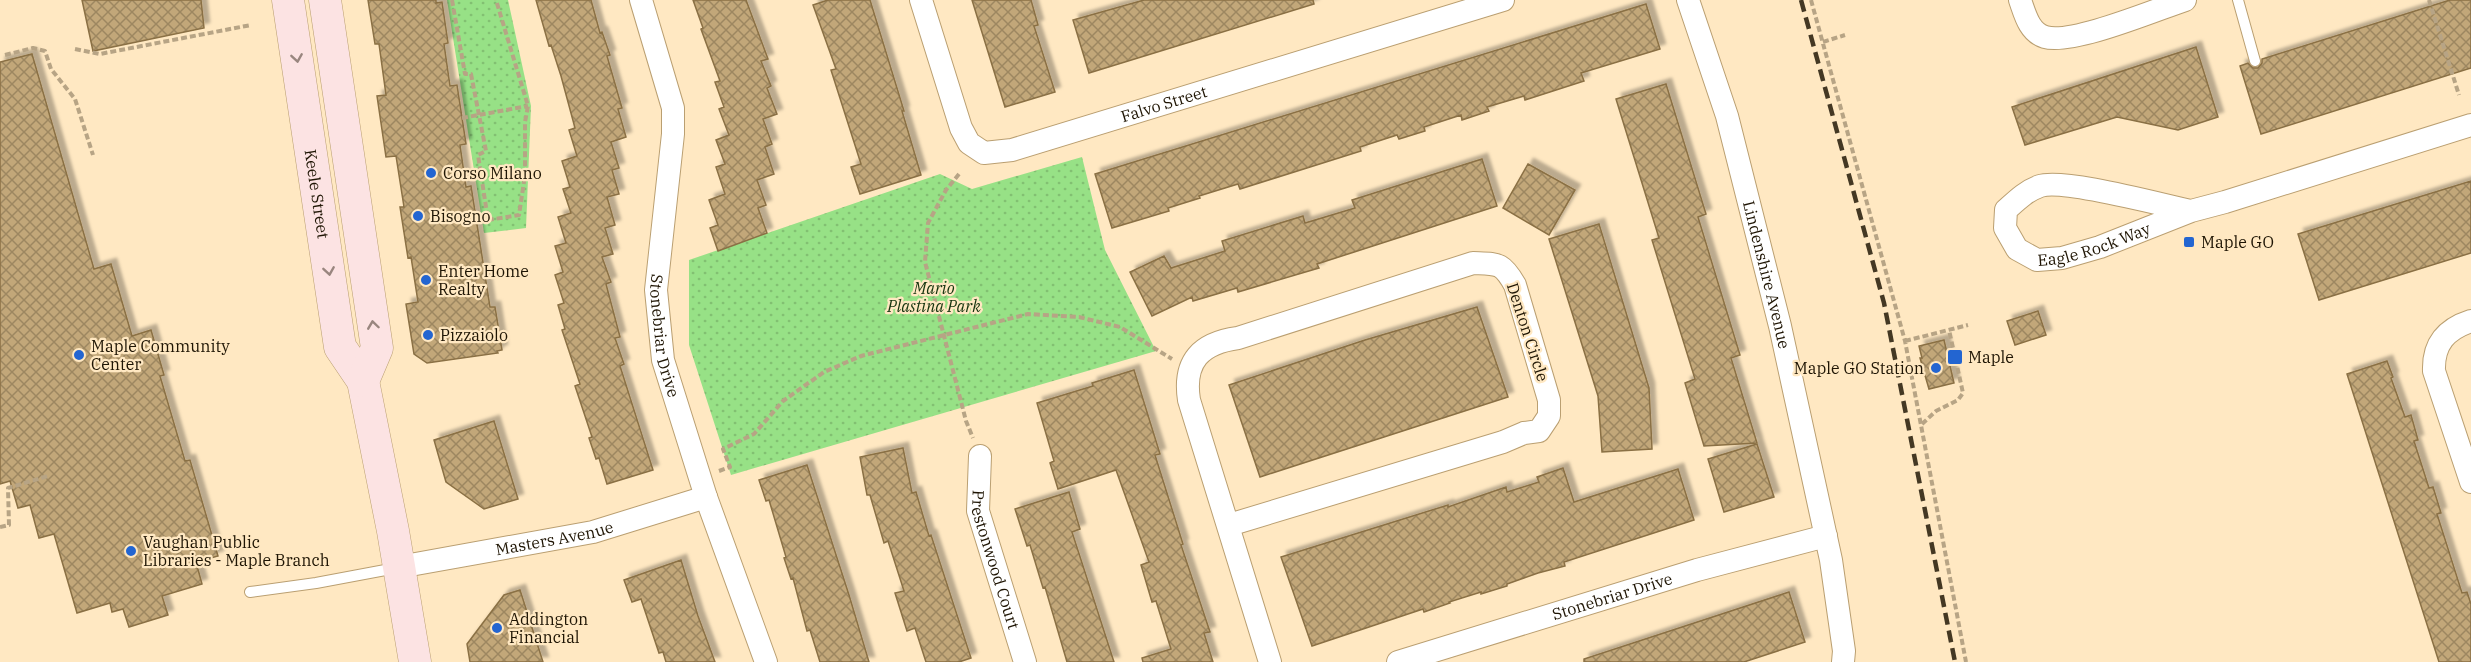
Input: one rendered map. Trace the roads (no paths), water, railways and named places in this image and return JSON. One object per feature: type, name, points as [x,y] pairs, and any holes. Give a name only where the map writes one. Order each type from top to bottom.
[{"type":"main road","name":"Keele Street","points":[[288,0],[340,347],[363,381],[415,662]]},
{"type":"main road","points":[[325,0],[377,348],[363,381]]},
{"type":"street","name":"Stonebriar Drive","points":[[641,0],[673,108],[673,134],[656,290],[663,360],[703,487],[766,662]]},
{"type":"street","name":"Falvo Street","points":[[921,0],[961,128],[969,143],[984,153],[1012,150],[1083,130],[1503,0]]},
{"type":"street","name":"Lindenshire Avenue","points":[[1688,0],[1727,116],[1780,326],[1826,536],[1844,662]]},
{"type":"street","points":[[2020,0],[2028,24],[2045,37],[2072,38],[2185,0]]},
{"type":"street","name":"Eagle Rock Way","points":[[2191,211],[2057,184],[2042,185],[2023,194],[2006,210],[2005,228],[2017,249],[2037,260],[2062,258],[2100,247],[2191,211],[2471,125]]},
{"type":"street","name":"Denton Circle","points":[[1473,263],[1497,263],[1506,270],[1515,285],[1549,400],[1549,416],[1539,431],[1524,433],[1503,442],[1229,525],[1189,400],[1186,382],[1199,352],[1220,340],[1238,338],[1473,263]]},
{"type":"street","points":[[2471,321],[2448,332],[2440,340],[2433,360],[2434,371],[2471,482]]},
{"type":"street","name":"Prestonwood Court","points":[[980,456],[978,511],[1025,662]]},
{"type":"street","name":"Masters Avenue","points":[[399,567],[593,532],[703,487]]},
{"type":"street","points":[[1229,525],[1270,662]]},
{"type":"street","name":"Stonebriar Drive","points":[[1398,662],[1697,570],[1826,536]]},
{"type":"lane","points":[[2238,0],[2255,61]]},
{"type":"lane","points":[[250,592],[316,583],[399,567]]},
{"type":"railway","points":[[1801,0],[1884,303],[1955,662]]},
{"type":"place","name":"Corso Milano","points":[[431,173]]},
{"type":"place","name":"Bisogno","points":[[418,216]]},
{"type":"place","name":"Maple GO","points":[[2189,242]]},
{"type":"place","name":"Enter Home Realty","points":[[426,280]]},
{"type":"place","name":"Pizzaiolo","points":[[428,335]]},
{"type":"place","name":"Maple Community Center","points":[[79,355]]},
{"type":"place","name":"Maple","points":[[1955,357]]},
{"type":"place","name":"Maple GO Station","points":[[1936,368]]},
{"type":"place","name":"Vaughan Public Libraries - Maple Branch","points":[[131,551]]},
{"type":"place","name":"Addington Financial","points":[[497,628]]},
{"type":"park label","name":"Mario Plastina Park","points":[[934,297]]}]
